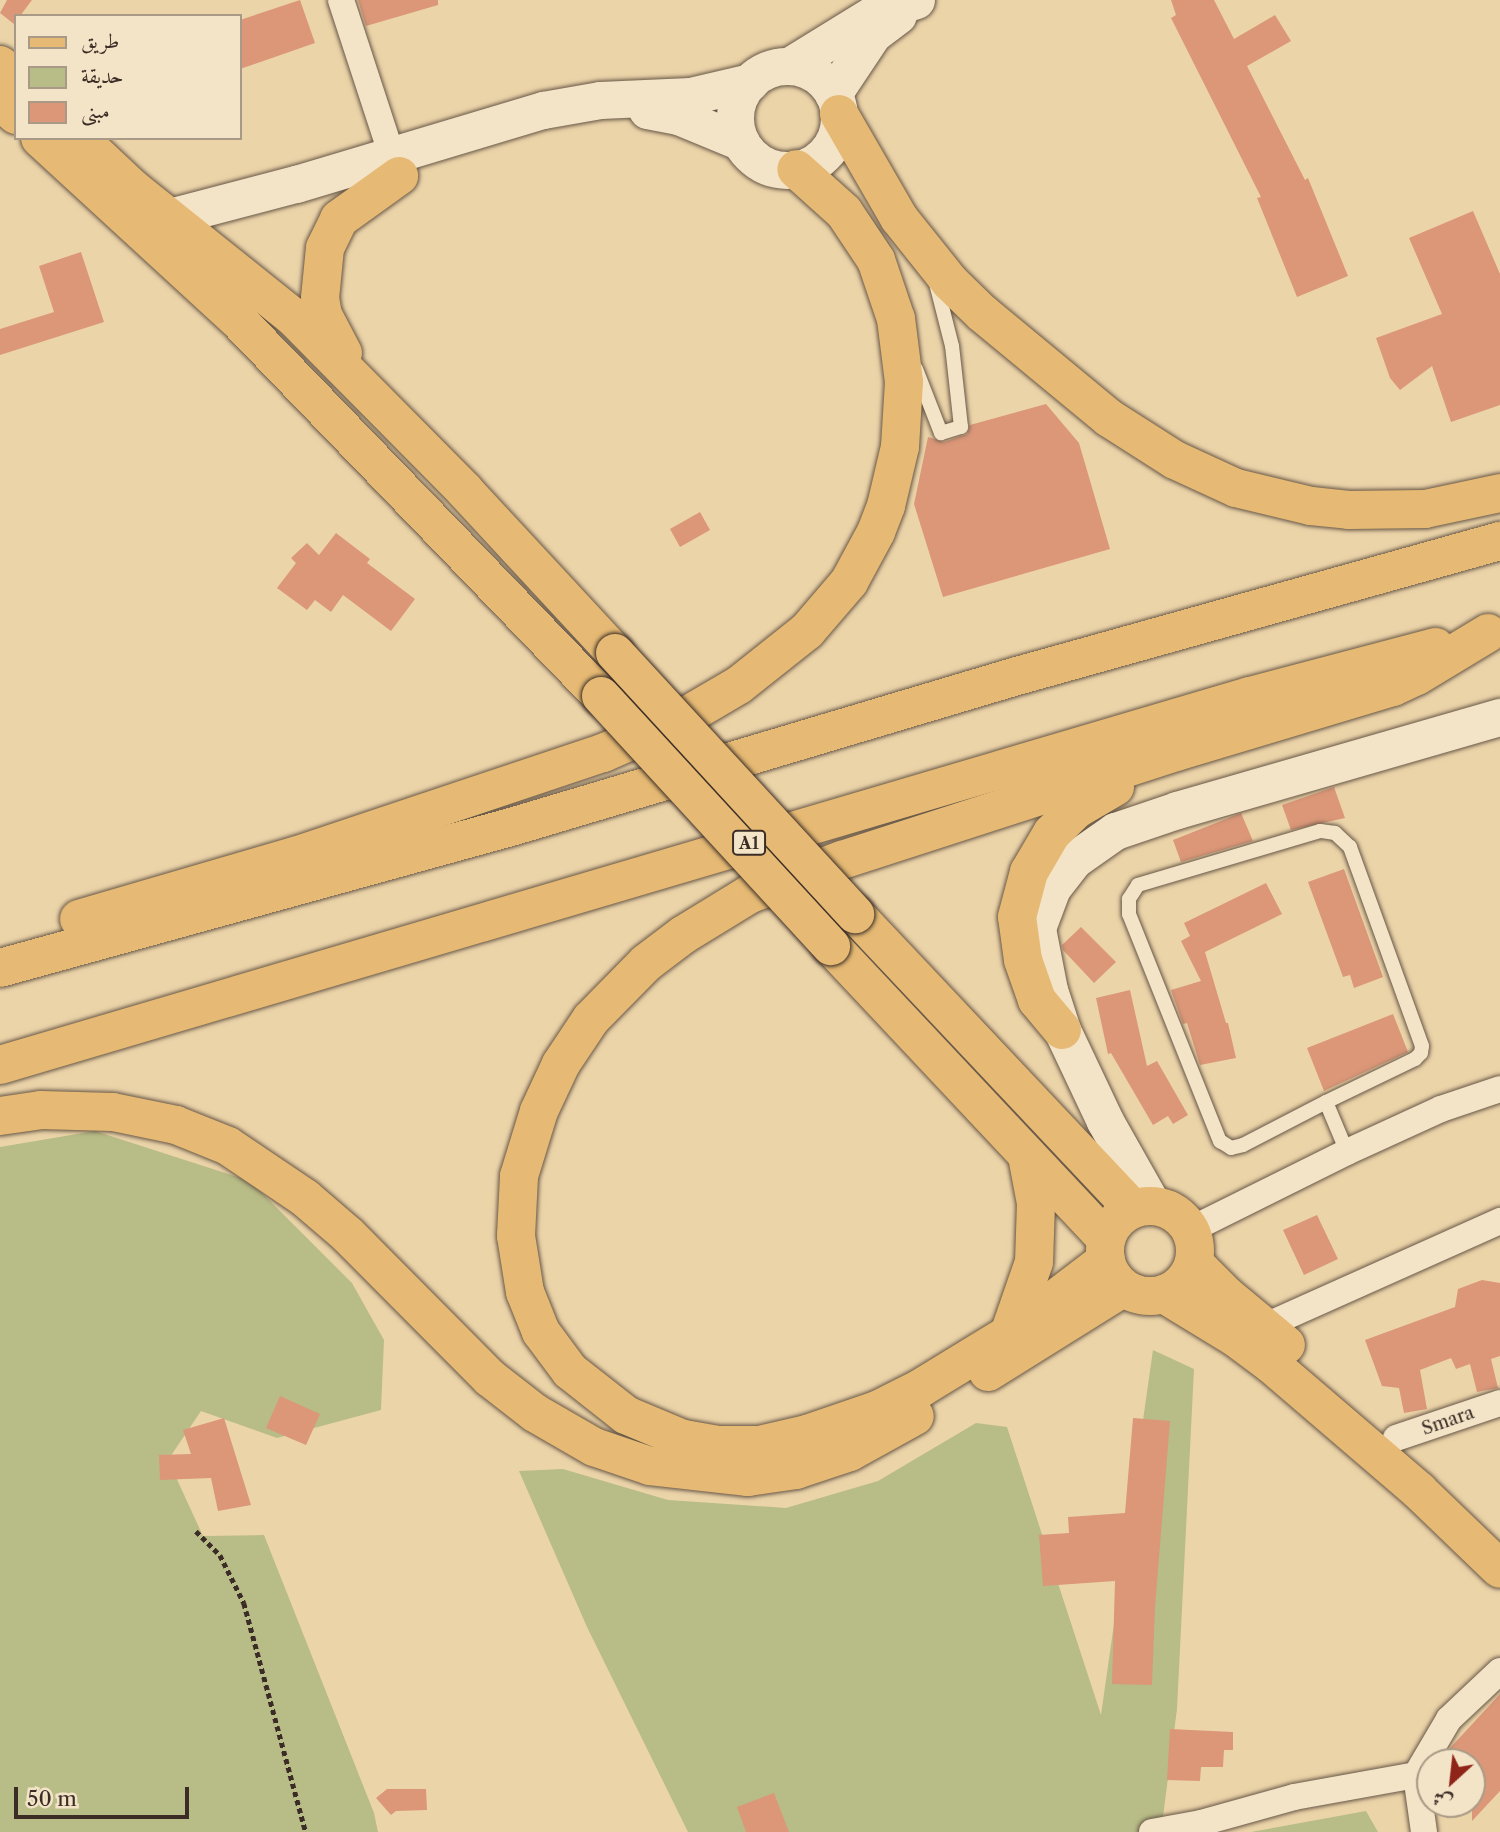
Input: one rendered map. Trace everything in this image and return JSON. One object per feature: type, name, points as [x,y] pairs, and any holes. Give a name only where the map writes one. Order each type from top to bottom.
[{"type":"main road","points":[[0,65],[14,78]]},
{"type":"main road","points":[[0,100],[14,113]]},
{"type":"main road","points":[[836,104],[884,195],[930,259],[982,313],[1109,418],[1175,460],[1236,488],[1311,506],[1387,511],[1425,509],[1500,493]]},
{"type":"main road","points":[[43,140],[162,230],[294,318],[465,491],[855,914],[1143,1207],[1174,1213],[1192,1246],[1263,1327],[1396,1438],[1500,1534]]},
{"type":"main road","points":[[81,140],[284,366],[601,696],[1027,1156],[1136,1294],[1164,1294],[1227,1332],[1270,1364],[1419,1491],[1500,1569]]},
{"type":"main road","points":[[357,380],[323,315],[321,264],[338,219],[395,166]]},
{"type":"main road","points":[[0,942],[295,856],[603,753],[659,729],[739,685],[784,652],[829,607],[849,582],[876,532],[894,478],[903,415],[904,382],[896,319],[876,260],[857,227],[796,169]]},
{"type":"main road","points":[[0,968],[511,827],[1017,676],[1500,541]]},
{"type":"main road","points":[[1112,1262],[1009,1334],[921,1388],[877,1410],[807,1434],[759,1445],[718,1445],[683,1439],[626,1415],[570,1371],[541,1332],[525,1292],[516,1236],[519,1176],[538,1111],[561,1064],[591,1019],[646,963],[683,935],[750,894],[842,860],[1175,752],[1393,687],[1494,632]]},
{"type":"main road","name":"A1","points":[[0,1065],[1236,700],[1494,632]]},
{"type":"main road","points":[[1062,1030],[1037,1000],[1023,960],[1017,917],[1029,872],[1052,833],[1077,809],[1175,752]]},
{"type":"main road","points":[[0,1116],[41,1110],[113,1112],[176,1125],[228,1146],[305,1199],[348,1235],[489,1378],[535,1413],[594,1447],[650,1466],[748,1477],[796,1470],[849,1452],[904,1424],[1112,1262],[1116,1221],[1143,1207]]},
{"type":"main road","points":[[1009,1334],[1034,1262],[1036,1203],[1027,1156]]},
{"type":"main road","points":[[1164,1294],[1188,1277],[1192,1246]]},
{"type":"street","points":[[341,0],[395,166]]},
{"type":"street","points":[[741,142],[736,111],[743,90],[750,82],[767,70],[789,66],[875,13],[916,0]]},
{"type":"street","points":[[162,230],[552,122],[602,112],[656,110],[700,124],[741,142],[764,165],[796,169],[825,154],[836,136],[836,104],[873,34],[916,0]]},
{"type":"street","points":[[789,66],[819,77],[836,104]]},
{"type":"street","points":[[395,166],[562,106],[600,100],[690,96],[750,82]]},
{"type":"street","points":[[1143,1207],[1062,1030],[1040,953],[1037,928],[1052,888],[1075,859],[1115,831],[1177,810],[1500,717]]},
{"type":"street","points":[[1192,1246],[1347,1152],[1441,1109],[1500,1088]]},
{"type":"street","points":[[1263,1327],[1500,1221]]},
{"type":"street","name":"Smara","points":[[1396,1438],[1500,1403]]},
{"type":"street","points":[[1432,1748],[1449,1719],[1500,1671]]},
{"type":"street","points":[[1152,1832],[1228,1824],[1294,1797],[1416,1775]]},
{"type":"lane","points":[[896,319],[941,433],[961,428],[952,346],[930,259]]},
{"type":"lane","points":[[1320,831],[1335,833],[1350,847],[1422,1046],[1421,1053],[1415,1059],[1326,1101],[1243,1145],[1231,1148],[1220,1141],[1129,914],[1129,900],[1139,884],[1320,831]]},
{"type":"lane","points":[[1326,1101],[1347,1152]]},
{"type":"path","points":[[196,1531],[220,1555],[244,1603],[258,1644],[306,1832]]},
{"type":"green space","points":[[95,1131],[250,1181],[352,1283],[384,1340],[381,1410],[277,1438],[201,1411],[168,1460],[203,1536],[264,1535],[374,1813],[378,1832],[0,1832],[0,1147]]},
{"type":"green space","points":[[1153,1350],[1194,1369],[1177,1709],[1161,1832],[688,1832],[587,1627],[519,1471],[563,1469],[668,1500],[786,1508],[878,1481],[976,1423],[1007,1427],[1101,1715]]},
{"type":"green space","points":[[1366,1811],[1378,1832],[1251,1832]]},
{"type":"building","points":[[7,0],[32,0],[22,14],[14,14],[14,24],[0,13]]},
{"type":"building","points":[[300,0],[315,43],[242,68],[242,19]]},
{"type":"building","points":[[358,0],[438,0],[438,5],[366,26]]},
{"type":"building","points":[[1171,0],[1214,0],[1234,39],[1275,15],[1291,41],[1247,66],[1305,180],[1308,178],[1348,276],[1297,297],[1257,198],[1261,197],[1171,18],[1176,15]]},
{"type":"building","points":[[1473,211],[1500,274],[1500,405],[1451,422],[1432,366],[1400,390],[1390,378],[1376,338],[1442,314],[1409,238]]},
{"type":"building","points":[[81,252],[104,322],[0,355],[0,329],[54,312],[39,266]]},
{"type":"building","points":[[1046,404],[1079,443],[1110,549],[943,597],[914,504],[928,437],[944,442],[967,434],[970,425]]},
{"type":"building","points":[[700,512],[710,530],[680,547],[670,529]]},
{"type":"building","points":[[336,533],[370,559],[367,563],[415,599],[391,631],[343,595],[331,612],[315,600],[307,610],[277,588],[296,563],[291,558],[307,543],[319,555]]},
{"type":"building","points":[[1334,787],[1345,818],[1291,830],[1282,805]]},
{"type":"building","points":[[1241,813],[1253,841],[1181,862],[1173,840]]},
{"type":"building","points":[[1344,869],[1383,977],[1354,988],[1350,975],[1343,977],[1308,882]]},
{"type":"building","points":[[1266,883],[1282,914],[1205,952],[1228,1023],[1236,1058],[1200,1065],[1187,1023],[1183,1024],[1171,990],[1201,981],[1181,941],[1190,936],[1184,923]]},
{"type":"building","points":[[1081,927],[1116,962],[1094,983],[1063,950],[1062,945]]},
{"type":"building","points":[[1130,990],[1147,1066],[1157,1061],[1188,1115],[1173,1124],[1168,1116],[1153,1125],[1111,1053],[1108,1054],[1096,998]]},
{"type":"building","points":[[1393,1014],[1408,1052],[1324,1091],[1307,1048]]},
{"type":"building","points":[[1317,1215],[1338,1259],[1304,1275],[1283,1230]]},
{"type":"building","points":[[1482,1280],[1500,1283],[1500,1356],[1491,1359],[1498,1388],[1477,1392],[1470,1364],[1456,1369],[1451,1358],[1420,1370],[1427,1409],[1404,1413],[1399,1388],[1382,1386],[1365,1340],[1455,1307],[1458,1289]]},
{"type":"building","points":[[280,1396],[320,1414],[306,1445],[266,1428]]},
{"type":"building","points":[[224,1418],[251,1505],[218,1511],[211,1478],[160,1480],[159,1455],[191,1454],[183,1430]]},
{"type":"building","points":[[1133,1418],[1170,1421],[1155,1607],[1152,1685],[1112,1684],[1115,1581],[1043,1586],[1039,1535],[1069,1533],[1068,1517],[1125,1513]]},
{"type":"building","points":[[1500,1694],[1500,1791],[1486,1806],[1486,1748],[1451,1747]]},
{"type":"building","points":[[1170,1729],[1233,1732],[1233,1750],[1224,1750],[1223,1767],[1201,1767],[1200,1781],[1167,1780]]},
{"type":"building","points":[[387,1789],[426,1789],[427,1810],[396,1811],[391,1815],[376,1798]]},
{"type":"building","points":[[774,1793],[789,1832],[746,1832],[737,1807]]}]
